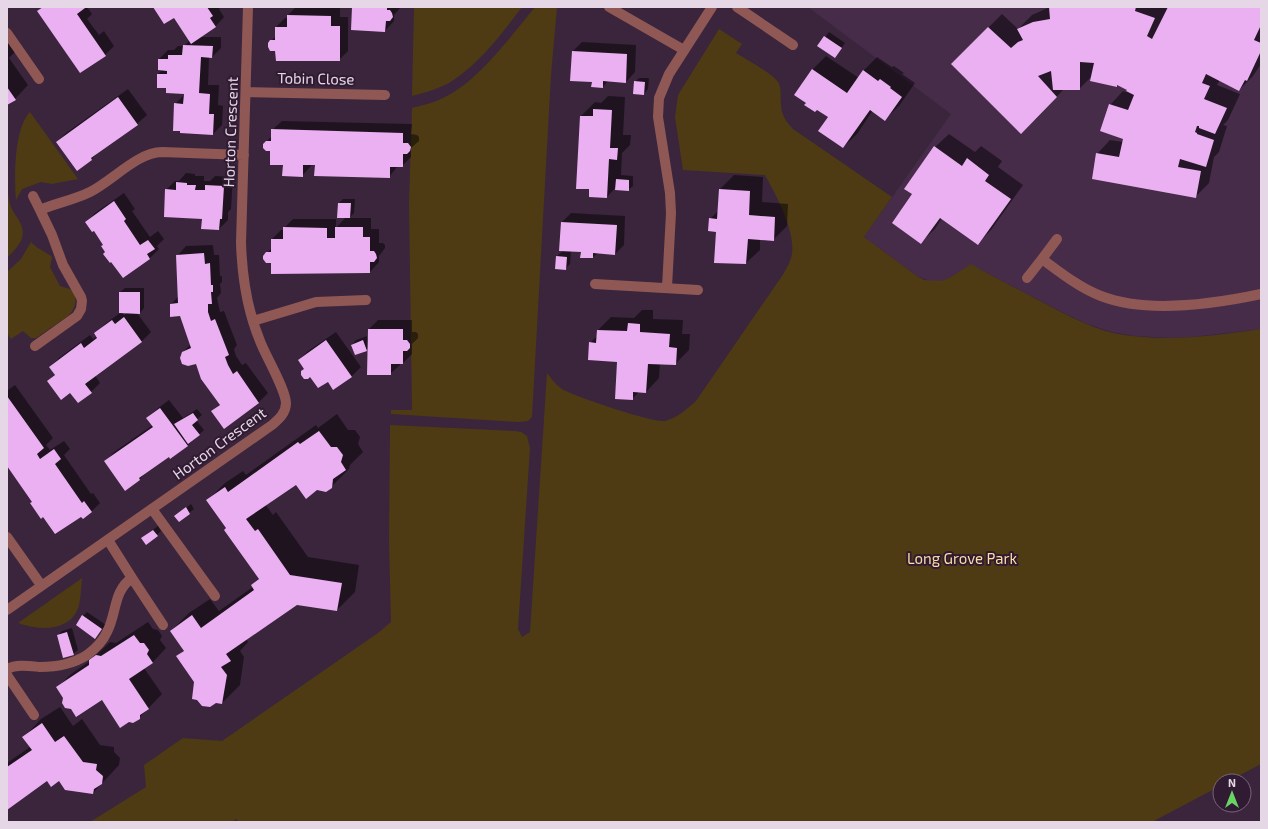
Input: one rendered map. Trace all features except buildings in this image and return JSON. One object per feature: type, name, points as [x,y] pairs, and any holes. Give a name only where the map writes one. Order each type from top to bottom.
[{"type":"street","name":"Horton Crescent","points":[[7,610],[272,425],[283,414],[286,406],[285,396],[263,348],[253,321],[247,294],[242,258],[248,7]]},
{"type":"street","points":[[609,7],[684,50]]},
{"type":"street","points":[[667,287],[671,208],[670,192],[659,125],[658,107],[664,83],[712,7]]},
{"type":"street","points":[[737,7],[793,45]]},
{"type":"street","points":[[7,33],[39,79]]},
{"type":"street","name":"Tobin Close","points":[[246,92],[385,95]]},
{"type":"street","points":[[40,210],[92,191],[142,157],[153,153],[244,155]]},
{"type":"street","points":[[33,196],[52,235],[62,265],[81,297],[82,306],[77,316],[35,346]]},
{"type":"street","points":[[1027,278],[1057,239]]},
{"type":"street","points":[[1042,259],[1068,278],[1088,290],[1107,298],[1128,303],[1160,306],[1195,305],[1228,301],[1261,294]]},
{"type":"street","points":[[595,284],[698,290]]},
{"type":"street","points":[[253,321],[316,302],[366,300]]},
{"type":"street","points":[[152,509],[215,596]]},
{"type":"street","points":[[7,537],[41,585]]},
{"type":"street","points":[[108,540],[163,625]]},
{"type":"street","points":[[7,669],[22,666],[42,667],[64,665],[80,659],[88,654],[107,634],[121,588],[132,578]]},
{"type":"street","points":[[7,675],[34,715]]},
{"type":"shaded area","points":[[808,7],[1261,7],[1261,329],[1192,337],[1171,338],[1135,336],[1112,332],[1087,324],[971,265],[941,281],[930,281],[917,276],[864,237],[951,114]]},
{"type":"green space","points":[[414,7],[522,7],[492,46],[465,72],[445,85],[412,96]]},
{"type":"green space","points":[[535,7],[557,7],[551,75],[532,417],[528,421],[518,422],[391,414],[391,410],[412,410],[409,204],[412,108],[443,98],[472,79],[505,44]]},
{"type":"green space","name":"Long Grove Park","points":[[719,29],[742,44],[736,53],[765,71],[778,82],[782,111],[786,121],[793,129],[892,197],[864,237],[924,280],[941,281],[951,277],[971,264],[1084,323],[1113,333],[1131,336],[1169,338],[1206,336],[1261,329],[1261,764],[1244,773],[1212,773],[1212,790],[1152,822],[239,822],[236,819],[232,822],[90,822],[146,787],[144,765],[183,738],[222,741],[378,633],[391,622],[389,542],[390,425],[515,431],[521,432],[527,436],[530,448],[518,629],[522,637],[530,632],[547,373],[562,389],[596,403],[645,418],[665,421],[674,418],[696,401],[784,273],[791,259],[792,244],[788,223],[765,175],[683,170],[675,117],[678,95]]},
{"type":"green space","points":[[30,112],[78,179],[52,184],[41,182],[22,189],[16,200],[15,167],[18,141],[25,119]]},
{"type":"green space","points":[[7,148],[10,204],[21,224],[23,233],[20,243],[7,258]]},
{"type":"green space","points":[[31,242],[52,257],[50,267],[60,286],[70,289],[75,295],[76,299],[73,310],[68,316],[36,338],[31,338],[23,331],[11,339],[7,333],[7,272],[21,259]]},
{"type":"green space","points":[[82,578],[79,605],[75,614],[62,625],[45,628],[26,626],[18,623]]}]
